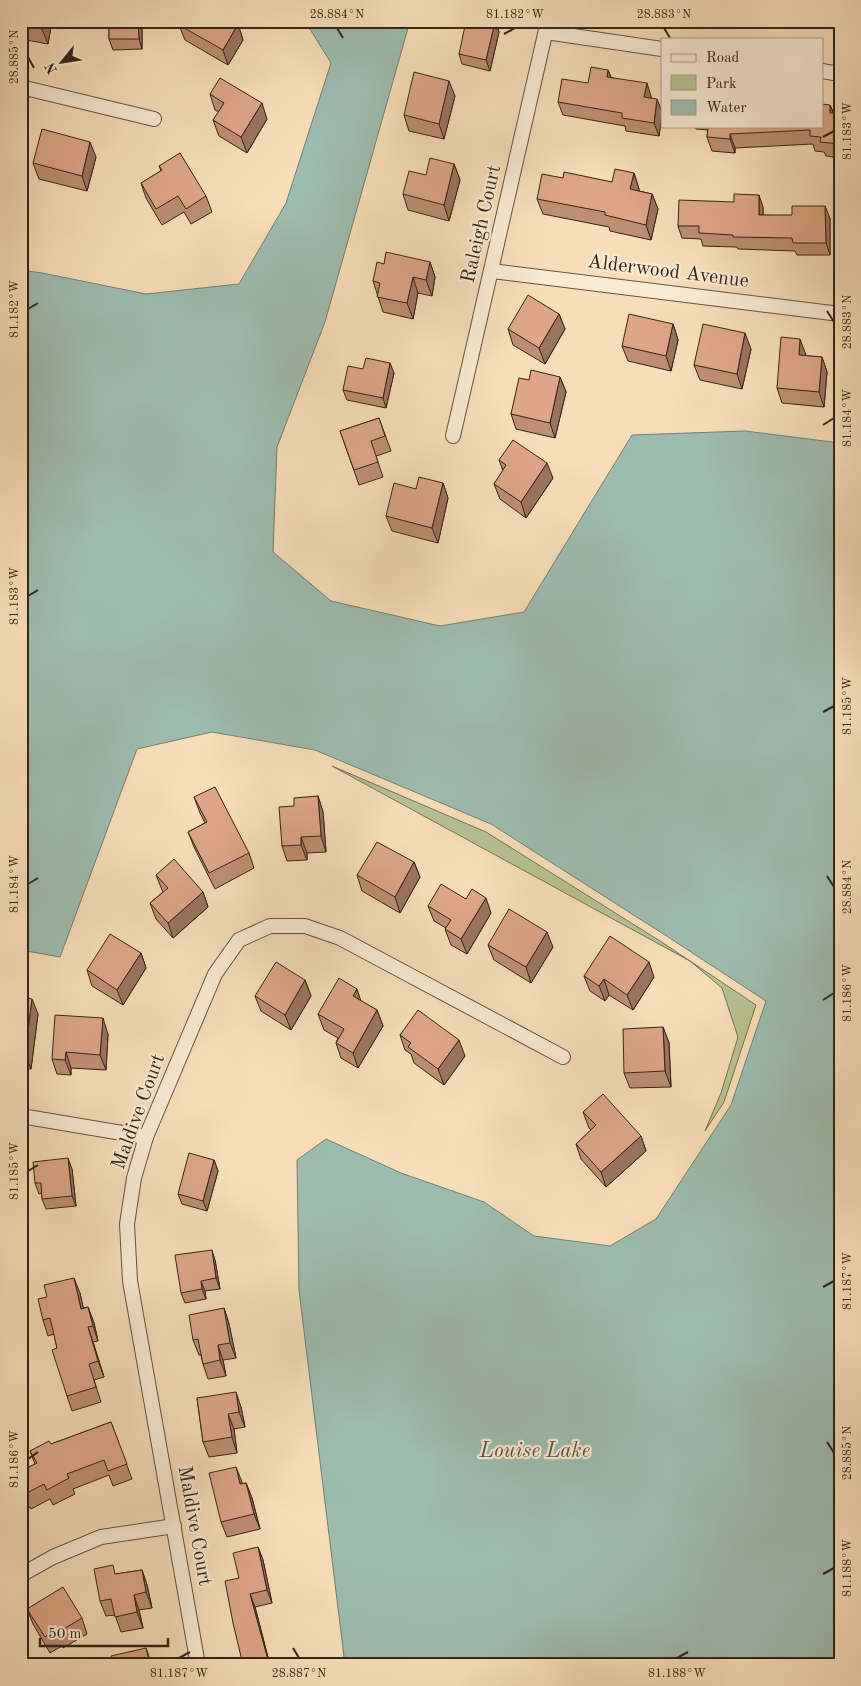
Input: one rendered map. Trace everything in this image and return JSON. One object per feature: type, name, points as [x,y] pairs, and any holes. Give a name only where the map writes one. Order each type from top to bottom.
[{"type":"street","points":[[547,27],[661,48]]},
{"type":"street","name":"Raleigh Court","points":[[453,436],[547,27]]},
{"type":"street","points":[[824,71],[840,74]]},
{"type":"street","points":[[21,87],[154,119]]},
{"type":"street","name":"Alderwood Avenue","points":[[492,270],[840,314]]},
{"type":"street","name":"Maldive Court","points":[[198,1665],[130,1281],[127,1224],[134,1178],[146,1137],[214,974],[239,940],[270,926],[305,926],[340,938],[564,1058]]},
{"type":"street","points":[[21,1116],[146,1137]]},
{"type":"street","points":[[21,1575],[53,1557],[101,1537],[174,1526]]},
{"type":"green space","points":[[332,766],[486,832],[690,961]]},
{"type":"green space","points":[[690,961],[756,1005],[724,1102],[705,1131],[721,1093],[738,1037],[722,988]]},
{"type":"water","name":"Louise Lake","points":[[305,21],[410,21],[325,322],[277,447],[273,552],[331,601],[440,626],[524,612],[632,435],[745,431],[840,443],[840,1665],[345,1665],[299,1290],[297,1160],[326,1139],[401,1173],[484,1202],[534,1236],[610,1246],[656,1219],[731,1105],[766,1001],[491,824],[315,750],[212,732],[137,749],[60,957],[21,950],[21,270],[146,294],[239,284],[286,203],[331,63]]},
{"type":"building","points":[[21,21],[44,21],[42,29],[21,24]]},
{"type":"building","points":[[109,21],[138,21],[139,39],[109,39]]},
{"type":"building","points":[[181,21],[232,21],[238,24],[223,50],[179,25]]},
{"type":"building","points":[[466,21],[495,22],[486,60],[459,54]]},
{"type":"building","points":[[591,67],[608,70],[607,77],[647,83],[644,97],[657,99],[654,123],[622,118],[622,113],[558,102],[562,79],[588,83]]},
{"type":"building","points":[[414,72],[449,81],[439,124],[404,115]]},
{"type":"building","points":[[220,78],[262,103],[241,137],[213,120],[224,103],[210,94]]},
{"type":"building","points":[[824,104],[830,105],[830,113],[840,114],[840,144],[820,142],[821,137],[810,136],[810,130],[730,134],[730,139],[707,137],[708,128],[824,128]]},
{"type":"building","points":[[42,129],[90,142],[82,176],[33,163]]},
{"type":"building","points":[[180,153],[206,196],[186,209],[178,196],[156,209],[141,183],[162,170],[159,166]]},
{"type":"building","points":[[430,158],[454,164],[444,205],[403,194],[409,171],[426,175]]},
{"type":"building","points":[[615,169],[634,173],[630,189],[652,194],[646,225],[605,215],[605,212],[537,199],[542,174],[563,178],[564,172],[612,182]]},
{"type":"building","points":[[734,194],[759,195],[759,215],[792,215],[792,206],[825,206],[826,243],[793,243],[792,238],[733,237],[733,235],[699,233],[699,226],[678,226],[679,200],[734,202]]},
{"type":"building","points":[[386,252],[430,262],[426,280],[413,277],[407,303],[377,297],[380,283],[373,281],[377,262],[384,264]]},
{"type":"building","points":[[528,295],[559,314],[539,348],[508,329]]},
{"type":"building","points":[[629,314],[673,324],[666,356],[622,346]]},
{"type":"building","points":[[703,324],[745,333],[737,374],[694,365]]},
{"type":"building","points":[[781,337],[800,339],[799,355],[822,357],[819,392],[777,388]]},
{"type":"building","points":[[366,358],[390,363],[383,398],[343,390],[348,366],[363,369]]},
{"type":"building","points":[[531,370],[560,377],[550,423],[511,414],[519,378],[529,380]]},
{"type":"building","points":[[379,418],[385,436],[371,441],[378,462],[354,470],[340,431]]},
{"type":"building","points":[[513,440],[547,463],[521,502],[494,484],[506,465],[499,460]]},
{"type":"building","points":[[419,477],[443,483],[432,528],[386,516],[394,483],[416,489]]},
{"type":"building","points":[[215,787],[249,853],[209,873],[188,832],[207,822],[194,797]]},
{"type":"building","points":[[318,796],[321,836],[301,837],[301,845],[282,846],[279,807],[294,806],[294,798]]},
{"type":"building","points":[[377,842],[414,862],[395,897],[357,875]]},
{"type":"building","points":[[174,859],[203,892],[168,923],[150,903],[168,888],[156,875]]},
{"type":"building","points":[[441,884],[466,899],[472,889],[486,898],[461,939],[445,929],[451,920],[428,906]]},
{"type":"building","points":[[509,909],[547,932],[526,967],[488,945]]},
{"type":"building","points":[[110,934],[141,953],[117,990],[87,970]]},
{"type":"building","points":[[610,936],[649,962],[627,995],[604,979],[599,986],[584,976]]},
{"type":"building","points":[[276,962],[305,980],[285,1015],[255,996]]},
{"type":"building","points":[[339,978],[357,989],[353,996],[377,1010],[353,1053],[336,1043],[344,1029],[318,1014]]},
{"type":"building","points":[[21,997],[32,999],[25,1054],[21,1054]]},
{"type":"building","points":[[418,1010],[459,1040],[438,1069],[408,1047],[411,1043],[400,1035]]},
{"type":"building","points":[[55,1015],[103,1018],[100,1055],[66,1052],[65,1060],[52,1059]]},
{"type":"building","points":[[663,1027],[665,1071],[624,1073],[623,1029]]},
{"type":"building","points":[[603,1094],[641,1136],[601,1172],[576,1144],[596,1125],[583,1112]]},
{"type":"building","points":[[189,1153],[214,1160],[203,1201],[178,1194]]},
{"type":"building","points":[[68,1158],[72,1196],[42,1199],[41,1183],[35,1183],[33,1162]]},
{"type":"building","points":[[212,1250],[216,1278],[201,1281],[202,1289],[181,1293],[175,1255]]},
{"type":"building","points":[[74,1278],[81,1309],[88,1307],[93,1326],[88,1327],[98,1361],[89,1364],[96,1387],[67,1396],[52,1350],[57,1348],[50,1318],[43,1320],[38,1299],[47,1297],[44,1285]]},
{"type":"building","points":[[224,1308],[230,1343],[218,1345],[220,1360],[203,1364],[198,1339],[193,1340],[189,1315]]},
{"type":"building","points":[[236,1392],[239,1412],[228,1414],[232,1437],[203,1442],[197,1398]]},
{"type":"building","points":[[111,1422],[127,1464],[108,1471],[104,1460],[67,1474],[69,1478],[47,1490],[44,1484],[25,1494],[24,1492],[21,1494],[21,1471],[37,1463],[30,1451],[49,1441],[51,1444]]},
{"type":"building","points":[[236,1467],[240,1484],[246,1483],[254,1514],[221,1522],[209,1473]]},
{"type":"building","points":[[258,1547],[267,1590],[250,1594],[268,1660],[243,1665],[225,1581],[239,1578],[233,1553]]},
{"type":"building","points":[[113,1565],[115,1574],[142,1570],[146,1592],[134,1595],[137,1612],[115,1617],[111,1599],[100,1601],[94,1569]]},
{"type":"building","points":[[63,1587],[82,1618],[57,1633],[56,1630],[45,1637],[27,1609]]},
{"type":"building","points":[[146,1648],[150,1665],[113,1665],[111,1656]]}]
